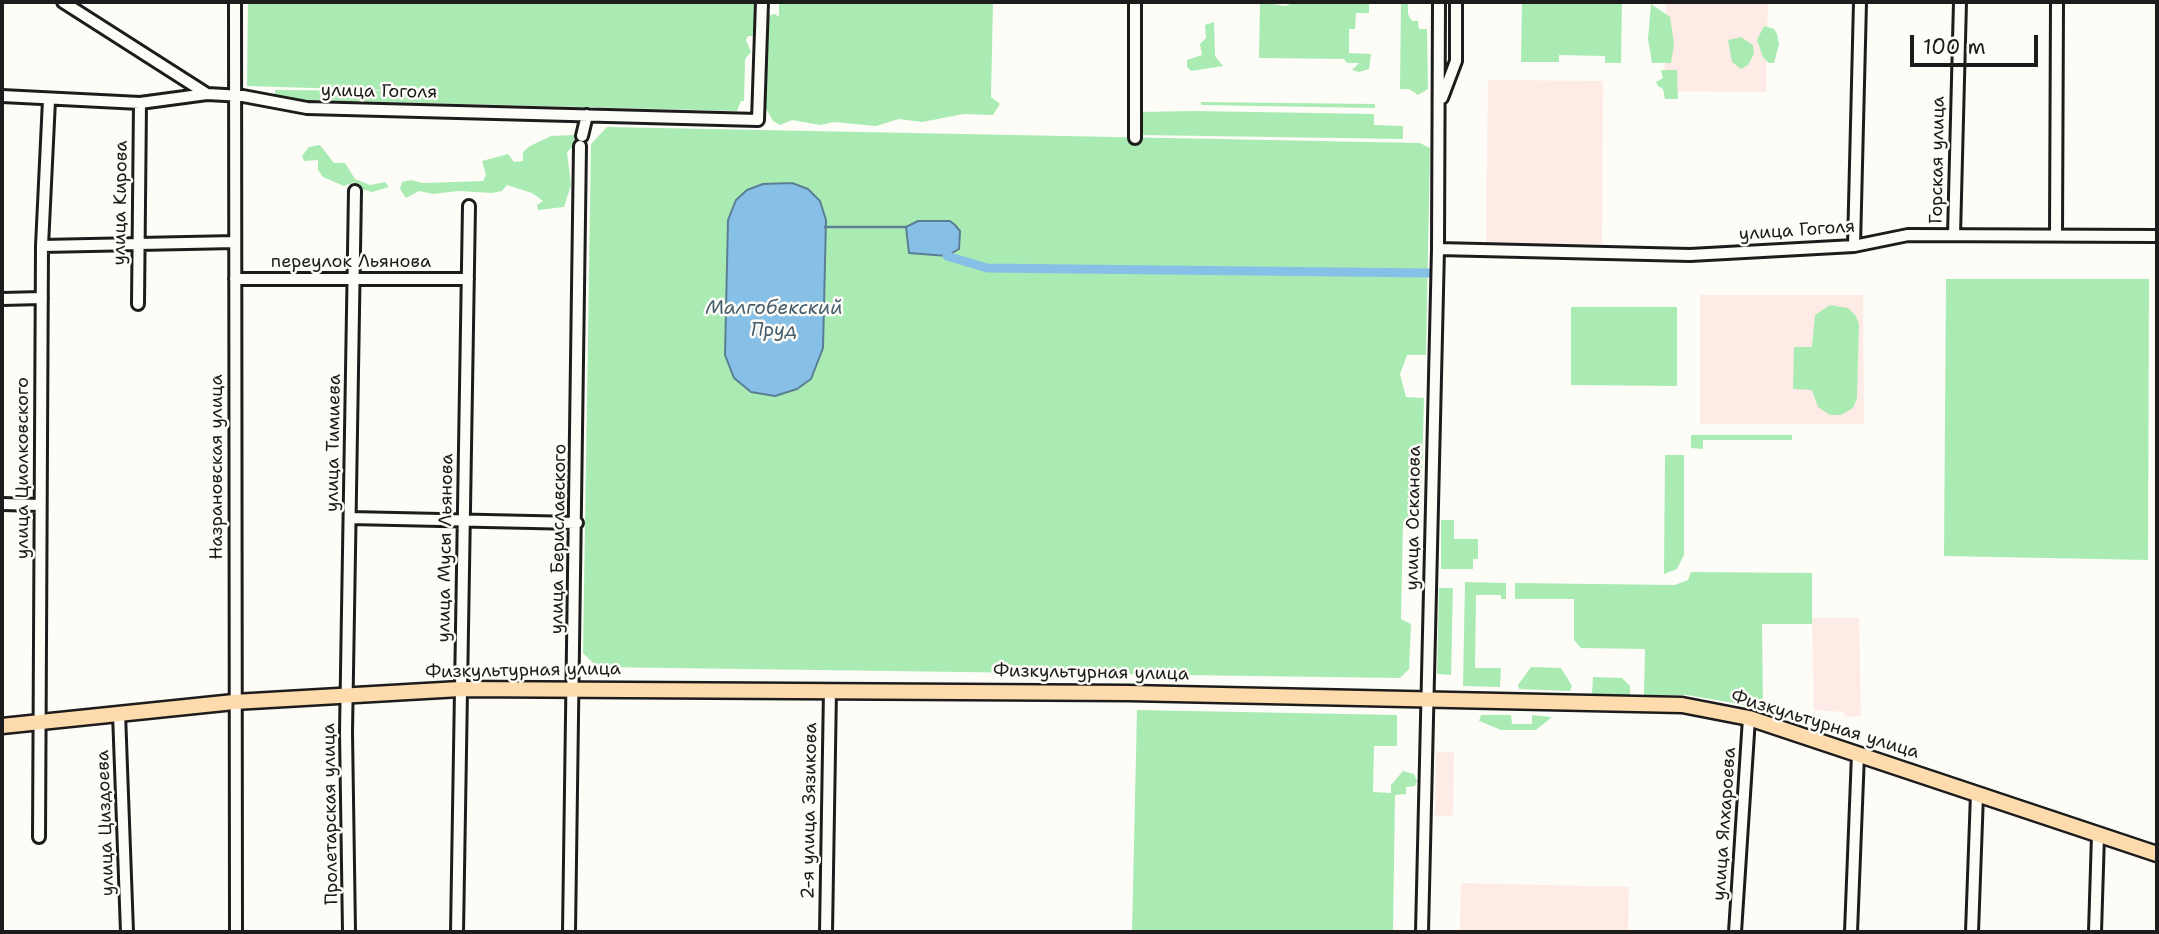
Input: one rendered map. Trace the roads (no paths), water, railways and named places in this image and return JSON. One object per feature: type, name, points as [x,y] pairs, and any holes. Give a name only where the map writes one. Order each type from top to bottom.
[{"type":"main road","name":"Физкультурная улица","points":[[2,726],[234,702],[460,689],[830,690],[1426,698],[1682,705],[1749,718],[2157,854]]},
{"type":"street","points":[[63,2],[207,94]]},
{"type":"street","name":"Назрановская улица","points":[[235,2],[236,932]]},
{"type":"street","name":"улица Гоголя","points":[[3,95],[49,100],[140,103],[207,94],[307,108],[758,120],[762,2]]},
{"type":"street","points":[[1135,2],[1135,138]]},
{"type":"street","name":"улица Осканова","points":[[1422,932],[1438,249],[1438,2]]},
{"type":"street","name":"улица Осканова","points":[[1440,104],[1456,61],[1456,2]]},
{"type":"street","points":[[1854,246],[1860,2]]},
{"type":"street","name":"Горская улица","points":[[1954,234],[1960,2]]},
{"type":"street","points":[[2056,234],[2057,2]]},
{"type":"street","name":"улица Циолковского","points":[[39,838],[42,246],[49,100]]},
{"type":"street","name":"улица Кирова","points":[[138,304],[140,103]]},
{"type":"street","name":"улица Бериславского","points":[[569,932],[581,141],[587,115]]},
{"type":"street","name":"улица Тимиева","points":[[348,695],[355,191]]},
{"type":"street","name":"улица Мусы Льянова","points":[[457,932],[469,206]]},
{"type":"street","name":"улица Гоголя","points":[[1438,249],[1690,255],[1854,246],[1908,235],[2157,236]]},
{"type":"street","points":[[42,246],[235,243]]},
{"type":"street","name":"переулок Льянова","points":[[235,279],[468,279]]},
{"type":"street","points":[[2,299],[42,298]]},
{"type":"street","points":[[2,504],[40,505]]},
{"type":"street","points":[[350,518],[577,523]]},
{"type":"street","name":"2-я улица Зязикова","points":[[826,932],[830,690]]},
{"type":"street","name":"Пролетарская улица","points":[[348,695],[346,732],[349,932]]},
{"type":"street","name":"улица Циздоева","points":[[119,713],[127,932]]},
{"type":"street","name":"улица Ялхароева","points":[[1735,932],[1749,718]]},
{"type":"street","points":[[1851,932],[1858,754]]},
{"type":"street","points":[[1972,932],[1978,794]]},
{"type":"street","points":[[2095,932],[2098,835]]},
{"type":"water","name":"Малгобекский Пруд","points":[[792,183],[808,189],[820,201],[826,220],[823,348],[811,379],[797,389],[775,396],[751,392],[734,378],[725,355],[728,220],[736,200],[747,190],[763,184]]},
{"type":"water","points":[[918,221],[950,221],[960,231],[959,249],[947,256],[909,253],[906,227]]},
{"type":"waterway","points":[[825,227],[906,227]]},
{"type":"waterway","points":[[947,256],[987,268],[1429,273]]}]
